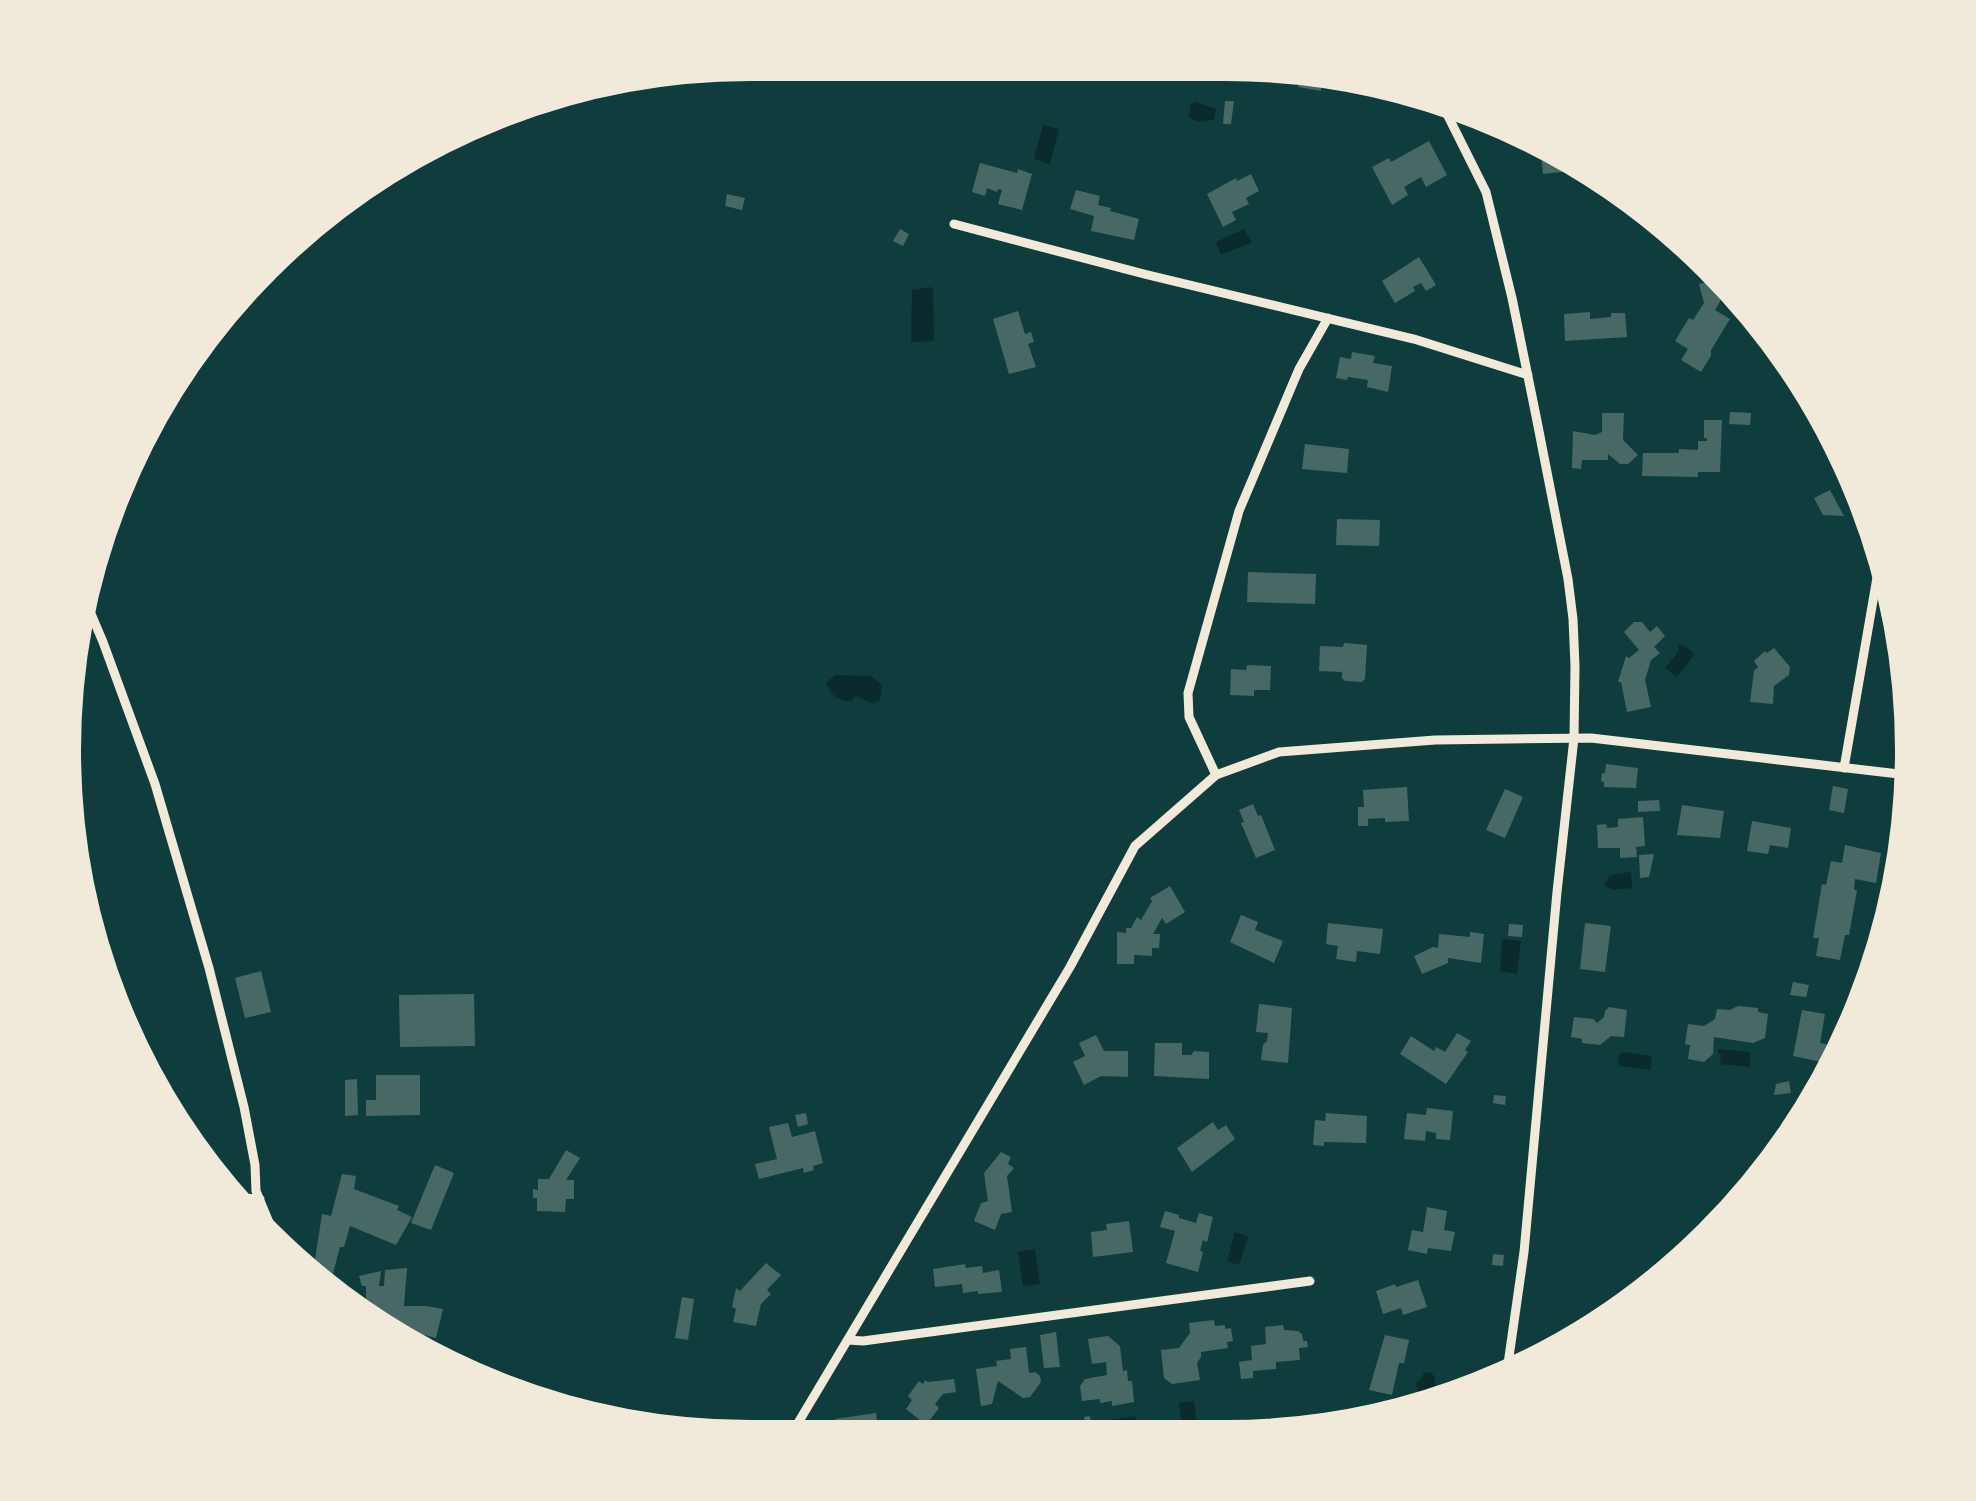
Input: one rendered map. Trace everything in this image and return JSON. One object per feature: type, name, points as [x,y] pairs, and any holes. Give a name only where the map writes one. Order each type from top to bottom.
[{"type":"street","points":[[1446,112],[1486,192],[1528,375],[1571,606],[1575,666],[1574,738],[1524,1252],[1508,1364]]},
{"type":"street","points":[[954,224],[1414,339],[1528,375]]},
{"type":"street","points":[[1216,775],[1189,717],[1188,694],[1239,511],[1299,369],[1328,318]]},
{"type":"street","points":[[1844,768],[1878,574]]},
{"type":"street","points":[[89,613],[170,832],[244,1108],[256,1191],[271,1226]]},
{"type":"street","points":[[796,1426],[1070,968],[1135,846],[1216,775],[1279,752],[1434,740],[1574,738],[1900,774]]},
{"type":"street","points":[[245,1198],[260,1199]]},
{"type":"street","points":[[848,1340],[1310,1281]]},
{"type":"water","points":[[1191,104],[1216,109],[1214,120],[1199,122],[1189,117]]},
{"type":"water","points":[[1043,125],[1059,129],[1050,164],[1034,159]]},
{"type":"water","points":[[1244,229],[1252,242],[1221,255],[1216,242]]},
{"type":"water","points":[[931,287],[934,341],[911,342],[912,290]]},
{"type":"water","points":[[1679,645],[1695,654],[1677,677],[1665,668]]},
{"type":"water","points":[[835,675],[872,676],[882,686],[880,700],[873,704],[856,696],[852,701],[839,699],[826,683]]},
{"type":"water","points":[[1631,872],[1632,888],[1613,890],[1604,885],[1610,875]]},
{"type":"water","points":[[1502,939],[1521,941],[1517,974],[1500,971]]},
{"type":"water","points":[[1718,1049],[1750,1052],[1750,1067],[1720,1064]]},
{"type":"water","points":[[1619,1054],[1652,1056],[1650,1070],[1621,1066]]},
{"type":"water","points":[[1235,1232],[1248,1237],[1239,1265],[1227,1261]]},
{"type":"water","points":[[1035,1249],[1040,1284],[1023,1286],[1018,1252]]},
{"type":"water","points":[[1431,1372],[1435,1388],[1433,1393],[1418,1398],[1415,1382]]},
{"type":"water","points":[[1194,1401],[1197,1426],[1182,1426],[1179,1403]]},
{"type":"water","points":[[1136,1416],[1138,1426],[1107,1426],[1109,1420]]},
{"type":"building","points":[[1299,79],[1322,82],[1321,91],[1298,87]]},
{"type":"building","points":[[1225,101],[1234,101],[1231,124],[1223,124]]},
{"type":"building","points":[[1429,141],[1447,175],[1426,187],[1421,177],[1404,187],[1408,195],[1392,205],[1372,167],[1389,158],[1391,162]]},
{"type":"building","points":[[1541,154],[1561,164],[1562,172],[1543,174]]},
{"type":"building","points":[[980,163],[1032,174],[1022,210],[998,204],[1002,190],[987,188],[985,196],[972,192]]},
{"type":"building","points":[[1251,174],[1259,191],[1246,198],[1249,204],[1232,212],[1236,220],[1223,227],[1207,194]]},
{"type":"building","points":[[1076,190],[1100,196],[1098,205],[1111,208],[1110,211],[1139,219],[1134,240],[1091,231],[1094,216],[1070,209]]},
{"type":"building","points":[[727,194],[745,198],[742,210],[725,206]]},
{"type":"building","points":[[900,229],[909,234],[903,246],[893,241]]},
{"type":"building","points":[[1419,257],[1436,285],[1426,291],[1421,283],[1395,303],[1382,281]]},
{"type":"building","points":[[1711,281],[1721,292],[1722,298],[1715,310],[1730,319],[1701,372],[1681,360],[1688,349],[1675,341],[1704,303],[1699,284]]},
{"type":"building","points":[[1018,311],[1025,334],[1031,332],[1034,342],[1028,344],[1036,367],[1009,374],[993,319]]},
{"type":"building","points":[[1590,312],[1590,319],[1625,313],[1627,337],[1565,341],[1564,314]]},
{"type":"building","points":[[1352,352],[1375,356],[1373,363],[1392,366],[1388,392],[1367,387],[1368,380],[1336,378],[1340,357],[1351,359]]},
{"type":"building","points":[[1730,412],[1751,413],[1750,425],[1729,424]]},
{"type":"building","points":[[1602,413],[1624,413],[1623,440],[1638,455],[1628,464],[1620,464],[1608,454],[1608,460],[1582,460],[1581,469],[1572,468],[1573,431],[1595,435],[1602,432]]},
{"type":"building","points":[[1704,420],[1722,420],[1720,472],[1698,472],[1698,477],[1642,476],[1643,453],[1698,450],[1698,441],[1707,441]]},
{"type":"building","points":[[1824,438],[1838,466],[1833,469],[1819,440]]},
{"type":"building","points":[[1305,444],[1349,449],[1347,473],[1302,469]]},
{"type":"building","points":[[1830,490],[1844,516],[1823,515],[1814,498]]},
{"type":"building","points":[[1337,519],[1380,520],[1379,546],[1336,545]]},
{"type":"building","points":[[1248,572],[1316,574],[1315,604],[1247,602]]},
{"type":"building","points":[[1634,622],[1642,622],[1650,632],[1657,626],[1665,636],[1654,647],[1660,653],[1651,660],[1645,680],[1651,707],[1627,712],[1618,682],[1626,656],[1629,658],[1639,650],[1624,632]]},
{"type":"building","points":[[1344,643],[1367,645],[1362,682],[1345,681],[1342,672],[1319,671],[1320,646],[1343,647]]},
{"type":"building","points":[[1774,648],[1790,667],[1789,675],[1774,686],[1773,704],[1750,702],[1754,671],[1758,667],[1754,661]]},
{"type":"building","points":[[1247,665],[1271,666],[1270,690],[1254,690],[1254,696],[1230,695],[1231,669],[1246,670]]},
{"type":"building","points":[[1606,764],[1638,768],[1636,788],[1604,787],[1601,781]]},
{"type":"building","points":[[1833,786],[1848,789],[1844,813],[1829,810]]},
{"type":"building","points":[[1407,787],[1409,821],[1368,819],[1368,826],[1358,826],[1358,807],[1364,807],[1363,790]]},
{"type":"building","points":[[1505,789],[1523,797],[1505,838],[1486,830]]},
{"type":"building","points":[[1659,800],[1660,811],[1638,812],[1638,801]]},
{"type":"building","points":[[1253,804],[1275,850],[1256,858],[1239,810]]},
{"type":"building","points":[[1682,805],[1724,811],[1720,838],[1677,835]]},
{"type":"building","points":[[1643,817],[1645,846],[1636,847],[1637,857],[1620,858],[1620,848],[1598,848],[1597,825],[1618,827],[1618,819]]},
{"type":"building","points":[[1752,821],[1791,828],[1788,848],[1770,845],[1768,854],[1747,851]]},
{"type":"building","points":[[1845,845],[1881,853],[1876,883],[1855,879],[1857,890],[1849,935],[1845,935],[1840,960],[1816,956],[1819,938],[1813,938],[1822,884],[1826,885],[1831,861],[1842,863]]},
{"type":"building","points":[[1654,854],[1649,877],[1640,878],[1639,855]]},
{"type":"building","points":[[1170,886],[1185,912],[1166,924],[1162,918],[1153,934],[1160,934],[1159,948],[1152,948],[1152,956],[1134,955],[1134,964],[1117,964],[1117,932],[1126,933],[1137,917],[1141,920],[1150,898]]},
{"type":"building","points":[[1241,915],[1258,922],[1255,930],[1283,941],[1274,963],[1230,942]]},
{"type":"building","points":[[1328,923],[1383,929],[1380,954],[1357,951],[1356,962],[1336,959],[1338,946],[1326,944]]},
{"type":"building","points":[[1585,923],[1611,926],[1605,972],[1580,969]]},
{"type":"building","points":[[1509,924],[1523,925],[1522,937],[1508,936]]},
{"type":"building","points":[[1470,932],[1484,934],[1481,963],[1448,958],[1448,963],[1422,974],[1414,956],[1438,948],[1439,934],[1470,937]]},
{"type":"building","points":[[261,971],[271,1012],[245,1018],[235,978]]},
{"type":"building","points":[[1793,982],[1809,985],[1806,997],[1790,995]]},
{"type":"building","points":[[474,994],[475,1046],[400,1047],[399,995]]},
{"type":"building","points":[[1259,1004],[1292,1008],[1288,1063],[1261,1060],[1268,1033],[1256,1032]]},
{"type":"building","points":[[1609,1007],[1627,1010],[1624,1037],[1611,1036],[1600,1045],[1571,1037],[1574,1017],[1597,1023]]},
{"type":"building","points":[[1758,1008],[1758,1012],[1768,1014],[1765,1038],[1753,1043],[1714,1037],[1713,1054],[1704,1062],[1688,1059],[1688,1024],[1704,1026],[1715,1019],[1717,1009]]},
{"type":"building","points":[[1802,1010],[1825,1014],[1820,1043],[1833,1046],[1824,1062],[1793,1056]]},
{"type":"building","points":[[1457,1033],[1471,1041],[1446,1084],[1400,1054],[1411,1036],[1434,1051],[1436,1047],[1445,1052]]},
{"type":"building","points":[[1096,1035],[1104,1051],[1128,1051],[1128,1077],[1101,1076],[1084,1085],[1073,1062],[1085,1056],[1079,1043]]},
{"type":"building","points":[[1155,1043],[1182,1043],[1182,1055],[1209,1052],[1209,1079],[1154,1076]]},
{"type":"building","points":[[376,1075],[420,1075],[420,1115],[366,1116],[366,1100],[376,1100]]},
{"type":"building","points":[[357,1079],[358,1115],[345,1116],[345,1080]]},
{"type":"building","points":[[1789,1081],[1791,1093],[1774,1095],[1776,1084]]},
{"type":"building","points":[[1494,1095],[1506,1096],[1505,1105],[1493,1103]]},
{"type":"building","points":[[1427,1108],[1453,1111],[1450,1140],[1436,1139],[1436,1133],[1426,1131],[1425,1141],[1404,1139],[1407,1113],[1426,1115]]},
{"type":"building","points":[[806,1113],[808,1124],[798,1127],[795,1115]]},
{"type":"building","points":[[1326,1113],[1367,1116],[1366,1143],[1313,1145],[1315,1120],[1325,1121]]},
{"type":"building","points":[[1213,1122],[1218,1130],[1226,1125],[1235,1139],[1192,1172],[1177,1148]]},
{"type":"building","points":[[788,1123],[792,1137],[815,1131],[823,1163],[804,1173],[803,1168],[759,1179],[755,1164],[777,1159],[769,1127]]},
{"type":"building","points":[[566,1150],[580,1158],[566,1180],[574,1180],[574,1199],[566,1199],[565,1212],[537,1211],[533,1189],[538,1190],[538,1179],[549,1179]]},
{"type":"building","points":[[1001,1152],[1011,1157],[1008,1164],[1014,1168],[1007,1176],[1012,1212],[1001,1214],[995,1230],[974,1221],[981,1203],[988,1201],[984,1173]]},
{"type":"building","points":[[435,1165],[454,1173],[431,1230],[411,1223]]},
{"type":"building","points":[[342,1174],[356,1176],[354,1189],[399,1206],[397,1210],[412,1217],[396,1245],[350,1226],[332,1277],[314,1265],[322,1214],[331,1216]]},
{"type":"building","points":[[1427,1207],[1447,1211],[1444,1230],[1455,1232],[1451,1251],[1428,1248],[1427,1254],[1408,1250],[1412,1230],[1423,1232]]},
{"type":"building","points":[[1165,1211],[1196,1223],[1199,1213],[1213,1217],[1207,1242],[1203,1240],[1200,1251],[1203,1252],[1198,1272],[1166,1263],[1175,1231],[1160,1227]]},
{"type":"building","points":[[1129,1221],[1133,1252],[1093,1257],[1091,1232],[1107,1230],[1106,1224]]},
{"type":"building","points":[[1493,1254],[1504,1255],[1503,1266],[1492,1265]]},
{"type":"building","points":[[766,1263],[781,1275],[767,1290],[771,1294],[761,1304],[756,1326],[733,1322],[736,1288],[740,1291]]},
{"type":"building","points":[[965,1264],[966,1268],[982,1266],[983,1273],[999,1270],[1002,1292],[963,1293],[962,1284],[935,1287],[933,1269]]},
{"type":"building","points":[[407,1268],[404,1306],[443,1309],[436,1338],[420,1334],[419,1339],[365,1305],[366,1286],[362,1286],[359,1276],[381,1271],[379,1286],[384,1286],[385,1270]]},
{"type":"building","points":[[1418,1280],[1427,1307],[1403,1315],[1401,1308],[1383,1314],[1376,1291]]},
{"type":"building","points":[[682,1297],[694,1299],[688,1340],[675,1338]]},
{"type":"building","points":[[1214,1320],[1215,1326],[1231,1328],[1233,1341],[1227,1342],[1228,1348],[1201,1352],[1197,1363],[1200,1380],[1172,1384],[1164,1378],[1161,1350],[1179,1348],[1190,1333],[1189,1323]]},
{"type":"building","points":[[1283,1325],[1284,1330],[1298,1331],[1307,1341],[1308,1347],[1299,1348],[1300,1360],[1276,1362],[1276,1369],[1253,1371],[1253,1378],[1241,1379],[1239,1362],[1252,1360],[1251,1346],[1266,1344],[1265,1327]]},
{"type":"building","points":[[1056,1332],[1060,1367],[1044,1368],[1040,1335]]},
{"type":"building","points":[[1385,1335],[1409,1340],[1392,1395],[1369,1390]]},
{"type":"building","points":[[1108,1336],[1120,1346],[1123,1371],[1127,1370],[1128,1381],[1132,1381],[1134,1402],[1112,1406],[1112,1401],[1100,1403],[1100,1399],[1082,1401],[1080,1386],[1085,1379],[1107,1375],[1106,1362],[1092,1364],[1088,1339]]},
{"type":"building","points":[[1026,1347],[1029,1373],[1035,1372],[1041,1382],[1030,1397],[1023,1398],[998,1381],[992,1404],[981,1406],[976,1369],[997,1366],[996,1361],[1011,1359],[1010,1349]]},
{"type":"building","points":[[954,1379],[956,1392],[943,1394],[935,1404],[939,1408],[926,1425],[906,1409],[912,1400],[908,1396],[919,1381],[923,1384],[925,1380]]},
{"type":"building","points":[[876,1413],[878,1426],[836,1426],[835,1419]]},
{"type":"building","points":[[1090,1416],[1095,1426],[1085,1426],[1084,1417]]}]
